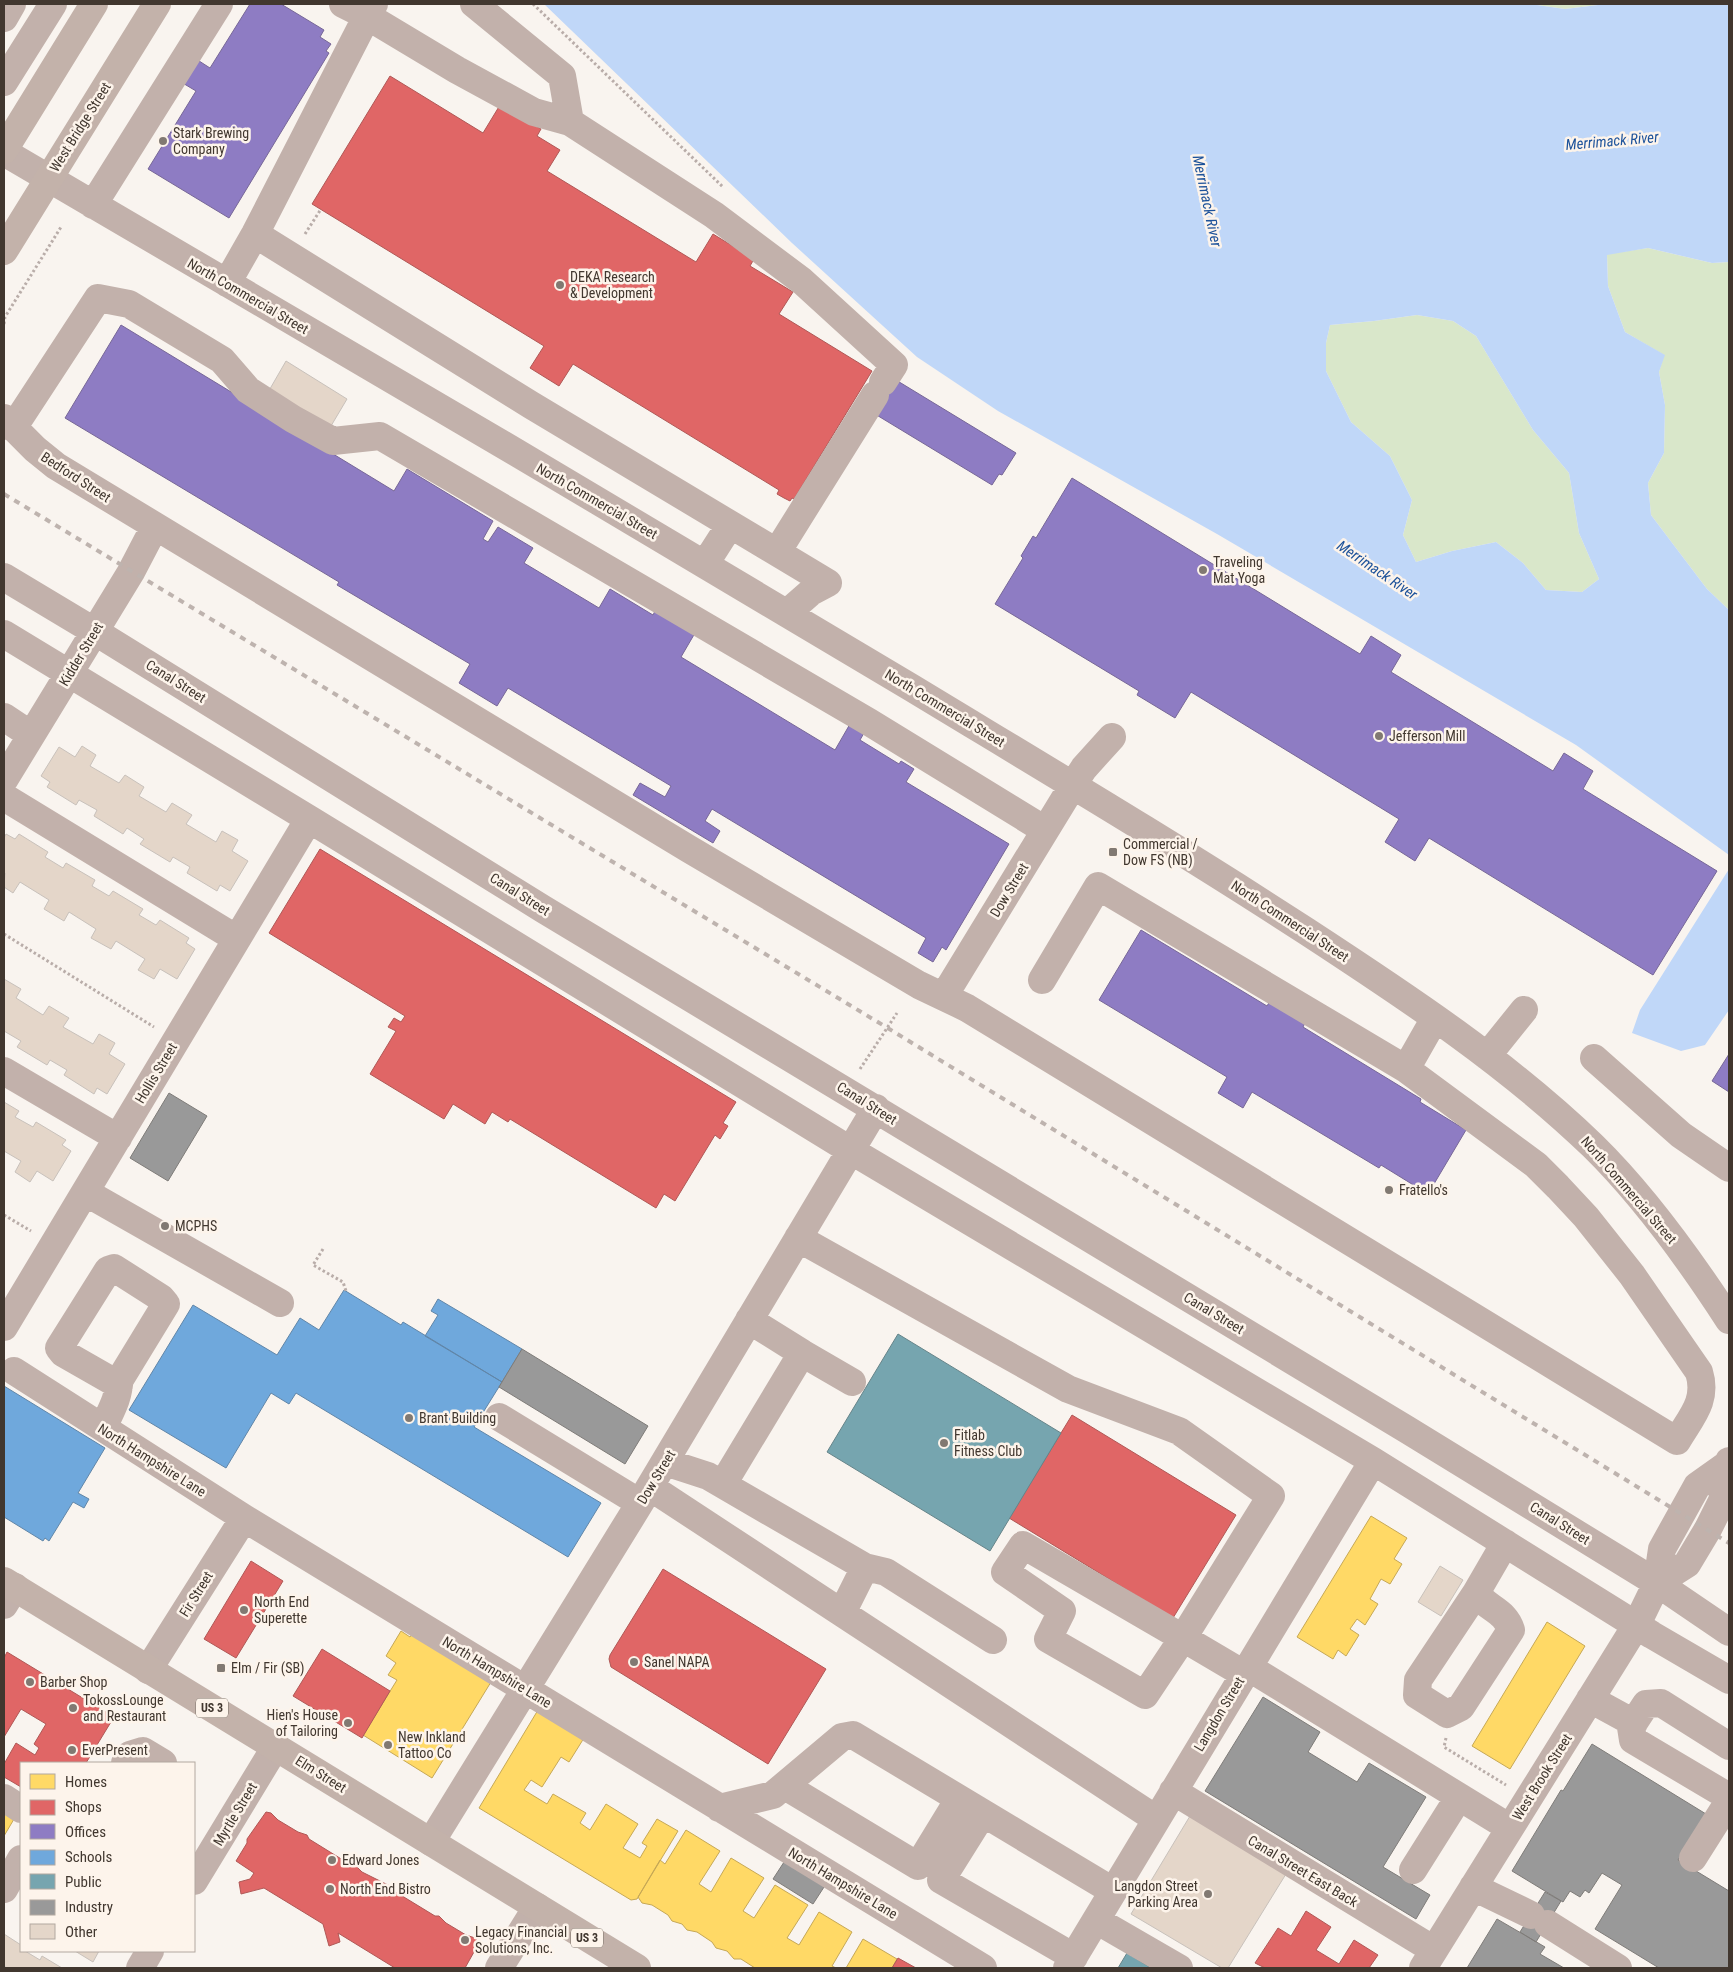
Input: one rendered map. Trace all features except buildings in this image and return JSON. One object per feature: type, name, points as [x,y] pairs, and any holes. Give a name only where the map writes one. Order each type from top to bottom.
[{"type":"main road","points":[[4,151],[94,4]]},
{"type":"main road","name":"West Bridge Street","points":[[4,251],[156,4]]},
{"type":"main road","name":"Elm Street","points":[[7,1591],[148,1670],[276,1746],[637,1968]]},
{"type":"street","points":[[4,18],[12,4]]},
{"type":"street","points":[[4,82],[53,4]]},
{"type":"street","points":[[87,201],[219,4]]},
{"type":"street","points":[[343,4],[370,10],[457,70],[534,112],[570,122],[721,220],[802,281],[884,381],[777,552]]},
{"type":"street","points":[[474,4],[562,76],[570,122]]},
{"type":"street","points":[[227,283],[255,234],[370,10]]},
{"type":"street","name":"North Commercial Street","points":[[4,151],[705,564],[1073,785],[1256,899],[1393,988],[1538,1095],[1597,1150],[1644,1203],[1684,1254],[1729,1320]]},
{"type":"street","points":[[255,234],[532,405],[828,583],[811,592],[787,613]]},
{"type":"street","points":[[8,423],[98,298],[129,304],[222,360],[248,390],[293,419],[332,441],[380,436],[869,722],[1045,830]]},
{"type":"street","name":"Bedford Street","points":[[8,423],[34,450],[56,466],[689,849],[919,985],[967,1008],[1677,1441],[1700,1404],[1703,1385],[1698,1372],[1638,1283],[1586,1217],[1536,1165],[1406,1069]]},
{"type":"street","points":[[705,564],[730,525]]},
{"type":"street","name":"Kidder Street","points":[[4,780],[131,572],[155,526]]},
{"type":"street","name":"Canal Street","points":[[4,577],[544,909],[1415,1434],[1657,1584],[1729,1632]]},
{"type":"street","points":[[4,634],[850,1150],[1373,1461],[1729,1680]]},
{"type":"street","points":[[4,717],[32,735]]},
{"type":"street","name":"Dow Street","points":[[944,996],[1084,768],[1112,737]]},
{"type":"street","points":[[4,797],[237,939]]},
{"type":"street","name":"Hollis Street","points":[[4,1327],[308,818]]},
{"type":"street","points":[[1042,980],[1098,886],[1406,1069],[1435,1018]]},
{"type":"street","points":[[1487,1056],[1524,1010]]},
{"type":"street","points":[[1594,1058],[1681,1135],[1729,1168]]},
{"type":"street","points":[[4,1071],[118,1138]]},
{"type":"street","name":"Dow Street","points":[[431,1842],[645,1495],[876,1108]]},
{"type":"street","points":[[86,1192],[280,1302]]},
{"type":"street","points":[[798,1238],[1068,1389],[1178,1431],[1272,1496],[1182,1638],[1145,1695],[1048,1639],[1062,1611],[1004,1572],[1022,1545],[1182,1638],[1246,1671],[1510,1828]]},
{"type":"street","points":[[749,1320],[852,1382]]},
{"type":"street","points":[[716,1480],[802,1353]]},
{"type":"street","name":"North Hampshire Lane","points":[[14,1371],[244,1518],[983,1968]]},
{"type":"street","points":[[103,1428],[118,1395],[119,1385]]},
{"type":"street","points":[[499,1417],[645,1495],[682,1507],[1156,1818]]},
{"type":"street","name":"Langdon Street","points":[[1070,1963],[1373,1461]]},
{"type":"street","points":[[665,1462],[716,1480],[865,1567],[886,1572],[993,1640]]},
{"type":"street","points":[[1657,1584],[1662,1549],[1697,1486],[1729,1463]]},
{"type":"street","name":"Fir Street","points":[[148,1670],[244,1518]]},
{"type":"street","points":[[1476,1593],[1504,1543]]},
{"type":"street","points":[[842,1613],[865,1567]]},
{"type":"street","name":"West Brook Street","points":[[1428,1959],[1637,1624],[1657,1584]]},
{"type":"street","points":[[1590,1699],[1634,1723]]},
{"type":"street","points":[[1729,1746],[1661,1703],[1646,1704],[1631,1727],[1633,1740],[1729,1797]]},
{"type":"street","points":[[719,1808],[773,1795],[842,1737],[853,1735],[1113,1891]]},
{"type":"street","name":"Myrtle Street","points":[[195,1879],[276,1746]]},
{"type":"street","points":[[126,1762],[130,1755],[144,1751],[161,1762]]},
{"type":"street","points":[[785,1786],[918,1866],[959,1799]]},
{"type":"street","name":"Canal Street East Back","points":[[1173,1791],[1428,1959]]},
{"type":"street","points":[[1413,1870],[1459,1797]]},
{"type":"street","points":[[4,1798],[20,1807]]},
{"type":"street","points":[[1693,1858],[1729,1801]]},
{"type":"street","points":[[983,1813],[941,1880],[1070,1963]]},
{"type":"street","points":[[4,1889],[20,1861]]},
{"type":"street","points":[[1473,1887],[1539,1920],[1618,1968]]},
{"type":"street","points":[[499,1968],[537,1907]]},
{"type":"street","points":[[1096,1920],[1179,1968]]},
{"type":"street","points":[[140,1968],[149,1952]]},
{"type":"path","points":[[533,4],[728,193]]},
{"type":"path","points":[[305,234],[321,209]]},
{"type":"path","points":[[4,324],[4,317],[62,228]]},
{"type":"path","points":[[4,308],[10,308]]},
{"type":"path","points":[[4,934],[159,1030]]},
{"type":"path","points":[[857,1074],[897,1013]]},
{"type":"path","points":[[4,1215],[34,1233]]},
{"type":"path","points":[[323,1249],[313,1265],[343,1282],[346,1291]]},
{"type":"path","points":[[1446,1735],[1444,1748],[1506,1785]]},
{"type":"green space","points":[[1530,4],[1606,4],[1565,9]]},
{"type":"green space","points":[[1648,248],[1712,263],[1729,262],[1729,610],[1707,589],[1651,515],[1648,483],[1664,453],[1665,405],[1659,372],[1664,355],[1625,332],[1608,286],[1607,254]]},
{"type":"green space","points":[[1417,315],[1453,321],[1476,336],[1533,430],[1569,473],[1579,533],[1599,579],[1582,592],[1546,590],[1523,563],[1496,542],[1452,551],[1416,562],[1403,535],[1412,500],[1390,456],[1351,422],[1326,371],[1326,343],[1330,325]]},
{"type":"water","name":"Merrimack River","points":[[544,4],[1530,4],[1565,9],[1606,4],[1729,4],[1729,262],[1712,263],[1648,248],[1607,255],[1608,286],[1625,332],[1665,355],[1659,372],[1665,405],[1664,453],[1648,483],[1651,515],[1707,589],[1729,610],[1729,855],[1576,745],[1217,534],[998,411],[917,357],[792,243]],"holes":[[[1417,315],[1453,321],[1476,336],[1533,430],[1569,473],[1579,533],[1599,579],[1582,592],[1546,590],[1523,563],[1496,542],[1452,551],[1416,562],[1403,535],[1412,500],[1390,456],[1351,422],[1326,371],[1326,343],[1330,325]]]},
{"type":"water","points":[[1729,869],[1729,1010],[1705,1045],[1681,1051],[1632,1033],[1640,1010]]},
{"type":"railway","points":[[4,494],[886,1027],[1729,1543]]},
{"type":"place","name":"Stark Brewing Company","points":[[163,141]]},
{"type":"place","name":"DEKA Research & Development","points":[[560,285]]},
{"type":"place","name":"Traveling Mat Yoga","points":[[1203,570]]},
{"type":"place","name":"Jefferson Mill","points":[[1379,736]]},
{"type":"place","name":"Commercial / Dow FS (NB)","points":[[1113,852]]},
{"type":"place","name":"Fratello's","points":[[1389,1190]]},
{"type":"place","name":"MCPHS","points":[[165,1226]]},
{"type":"place","name":"Brant Building","points":[[409,1418]]},
{"type":"place","name":"Fitlab Fitness Club","points":[[944,1443]]},
{"type":"place","name":"North End Superette","points":[[244,1610]]},
{"type":"place","name":"Sanel NAPA","points":[[634,1662]]},
{"type":"place","name":"Elm / Fir (SB)","points":[[221,1668]]},
{"type":"place","name":"Barber Shop","points":[[30,1682]]},
{"type":"place","name":"TokossLounge and Restaurant","points":[[73,1708]]},
{"type":"place","name":"Hien's House of Tailoring","points":[[348,1723]]},
{"type":"place","name":"New Inkland Tattoo Co","points":[[388,1745]]},
{"type":"place","name":"EverPresent","points":[[72,1750]]},
{"type":"place","name":"Edward Jones","points":[[332,1860]]},
{"type":"place","name":"North End Bistro","points":[[330,1889]]},
{"type":"place","name":"Langdon Street Parking Area","points":[[1208,1894]]},
{"type":"place","name":"Legacy Financial Solutions, Inc.","points":[[465,1940]]}]
